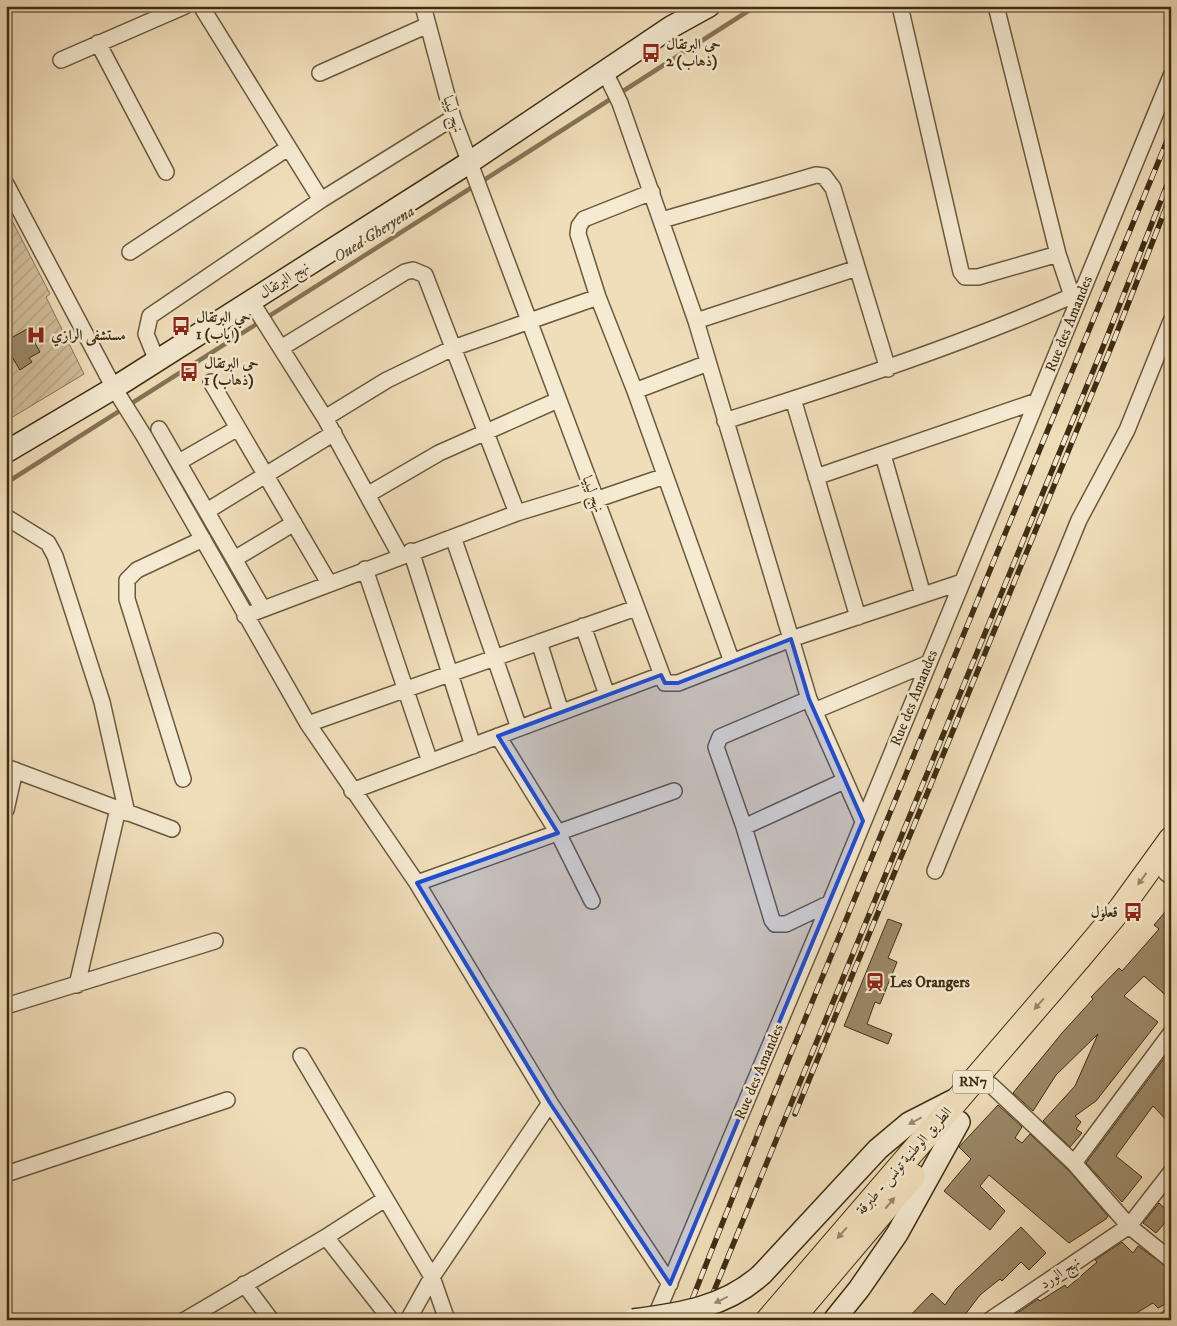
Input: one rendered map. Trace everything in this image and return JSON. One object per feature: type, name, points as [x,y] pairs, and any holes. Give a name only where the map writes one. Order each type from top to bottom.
[{"type":"main road","name":"الطريق الوطنية تونس - طبرقة","points":[[768,1320],[1121,908],[1171,839]]},
{"type":"main road","name":"الطريق الوطنية تونس - طبرقة","points":[[791,1320],[1092,967],[1169,872]]},
{"type":"street","points":[[61,60],[185,6]]},
{"type":"street","points":[[201,6],[321,200]]},
{"type":"street","name":"نهج ليبيا","points":[[423,6],[453,118],[661,675]]},
{"type":"street","name":"نهج البرتقال","points":[[6,452],[117,394],[157,361],[255,306],[472,167],[608,78],[671,26],[709,6]]},
{"type":"street","points":[[900,6],[961,272],[965,277],[978,277],[1058,254]]},
{"type":"street","points":[[725,421],[888,369],[1074,301],[1058,254],[996,6]]},
{"type":"street","points":[[320,73],[428,26]]},
{"type":"street","points":[[98,43],[166,172]]},
{"type":"street","name":"Rue des Amandes","points":[[654,1320],[830,903],[1037,401],[1074,301],[1171,76]]},
{"type":"street","points":[[608,78],[620,103],[696,321],[790,639],[812,705],[844,782],[863,821]]},
{"type":"street","points":[[157,361],[146,334],[150,316],[321,200],[453,118]]},
{"type":"street","points":[[130,252],[288,148]]},
{"type":"street","points":[[662,220],[816,174],[824,176],[833,188],[888,369]]},
{"type":"street","points":[[6,184],[117,394],[144,436],[204,539],[245,616],[308,724],[352,791],[417,883],[550,1103],[670,1284]]},
{"type":"street","points":[[652,192],[584,219],[579,226],[579,242],[732,662]]},
{"type":"street","points":[[696,321],[857,268]]},
{"type":"street","points":[[278,343],[405,272],[413,270],[425,275],[517,513]]},
{"type":"street","points":[[325,418],[387,380],[453,348],[598,297]]},
{"type":"street","points":[[255,306],[334,433],[367,495],[405,553],[450,673],[472,746]]},
{"type":"street","points":[[935,871],[1079,520],[1127,430],[1171,321]]},
{"type":"street","points":[[634,391],[708,363]]},
{"type":"street","points":[[211,382],[330,583]]},
{"type":"street","points":[[793,399],[858,617]]},
{"type":"street","points":[[367,495],[438,453],[558,400]]},
{"type":"street","points":[[816,478],[1037,401]]},
{"type":"street","points":[[179,462],[238,428]]},
{"type":"street","points":[[159,429],[236,558],[263,609]]},
{"type":"street","points":[[207,511],[334,433]]},
{"type":"street","points":[[883,455],[923,595]]},
{"type":"street","points":[[245,616],[405,553],[517,513],[664,476]]},
{"type":"street","points":[[6,517],[48,543],[55,556],[102,702],[123,811],[77,985]]},
{"type":"street","points":[[236,558],[294,523]]},
{"type":"street","points":[[453,537],[519,728]]},
{"type":"street","points":[[183,780],[127,599],[127,580],[137,570],[204,539]]},
{"type":"street","points":[[365,569],[404,690],[430,762]]},
{"type":"street","points":[[352,791],[661,675],[665,683],[673,684],[790,639],[962,582]]},
{"type":"street","points":[[308,724],[636,608]]},
{"type":"street","points":[[583,626],[607,695]]},
{"type":"street","points":[[539,642],[561,712]]},
{"type":"street","points":[[830,903],[786,924],[775,924],[772,920],[744,827],[717,756],[717,741],[720,737],[929,662]]},
{"type":"street","points":[[498,736],[558,833],[592,901]]},
{"type":"street","points":[[6,810],[11,769],[172,829]]},
{"type":"street","points":[[744,827],[844,782]]},
{"type":"street","points":[[417,883],[674,791]]},
{"type":"street","points":[[6,1006],[215,941]]},
{"type":"street","points":[[1074,1163],[1171,1032]]},
{"type":"street","points":[[301,1056],[432,1277],[447,1320]]},
{"type":"street","points":[[991,1085],[1074,1163],[1129,1226],[1171,1260]]},
{"type":"street","points":[[633,1320],[678,1314],[713,1304],[742,1290],[762,1274],[878,1149],[909,1123],[959,1098]]},
{"type":"street","points":[[6,1174],[227,1100]]},
{"type":"street","points":[[408,1320],[432,1277],[550,1103]]},
{"type":"street","points":[[834,1320],[859,1289],[897,1234],[959,1122]]},
{"type":"street","name":"نهج الورد","points":[[990,1320],[1129,1226],[1171,1172]]},
{"type":"street","points":[[185,1320],[326,1237],[385,1199]]},
{"type":"street","points":[[326,1237],[391,1320]]},
{"type":"street","points":[[244,1284],[271,1320]]},
{"type":"street","points":[[1166,1320],[1171,1316]]},
{"type":"highlighted area","points":[[791,639],[809,699],[863,821],[670,1284],[550,1103],[417,883],[558,833],[498,736],[661,675],[665,683],[678,683]]},
{"type":"shaded area","name":"مستشفى الرازي","points":[[6,209],[50,294],[46,297],[84,374],[6,421]]},
{"type":"building","points":[[27,329],[40,352],[29,358],[32,362],[20,370],[6,347],[6,341]]},
{"type":"building","points":[[1171,905],[1171,1000],[1144,976],[1124,996],[1158,1022],[1096,1101],[1075,1116],[1081,1122],[1076,1129],[1082,1133],[1070,1147],[1043,1121],[1075,1086],[1098,1034],[1056,1075],[1033,1111],[1013,1093],[1062,1033],[1093,999],[1091,997],[1119,968],[1122,971],[1159,929],[1154,925]]},
{"type":"building","name":"Les Orangers","points":[[888,919],[902,924],[888,958],[897,962],[880,1004],[875,1002],[867,1024],[892,1034],[888,1044],[844,1026]]},
{"type":"building","points":[[1171,1049],[1171,1125],[1153,1106],[1116,1156],[1142,1177],[1122,1202],[1086,1163]]},
{"type":"building","points":[[998,1105],[1022,1127],[1015,1138],[1022,1143],[1030,1134],[1070,1172],[1108,1216],[1106,1219],[1069,1243],[989,1175],[980,1186],[1005,1211],[990,1230],[944,1191],[971,1159],[959,1147]]},
{"type":"building","points":[[1159,1203],[1171,1216],[1156,1233],[1143,1223]]},
{"type":"building","points":[[1021,1227],[1046,1253],[1029,1270],[1021,1262],[1002,1281],[1000,1279],[980,1295],[961,1320],[906,1320],[932,1293],[945,1305],[956,1289]]},
{"type":"building","points":[[1122,1242],[1133,1253],[1138,1246],[1171,1270],[1171,1301],[1158,1308],[1153,1303],[1125,1320],[1007,1320],[1038,1299],[1040,1301],[1065,1285],[1067,1288],[1097,1262],[1095,1260]]},
{"type":"waterway","name":"Oued Gheryena","points":[[481,182],[756,6]]},
{"type":"waterway","name":"Oued Gheryena","points":[[6,483],[474,186]]},
{"type":"railway","points":[[684,1320],[761,1126],[1171,131]]},
{"type":"railway","points":[[702,1320],[1105,342],[1171,175]]},
{"type":"railway","points":[[795,1114],[1112,345],[1171,195]]},
{"type":"place","name":"حي البرتقال 2 (ذهاب)","points":[[651,53]]},
{"type":"place","name":"حي البرتقال 1 (إياب)","points":[[181,326]]},
{"type":"place","name":"مستشفى الرازي","points":[[36,335]]},
{"type":"place","name":"حي البرتقال 1 (ذهاب)","points":[[189,372]]},
{"type":"place","name":"قعلول","points":[[1133,912]]},
{"type":"place","name":"Les Orangers","points":[[875,982]]}]
